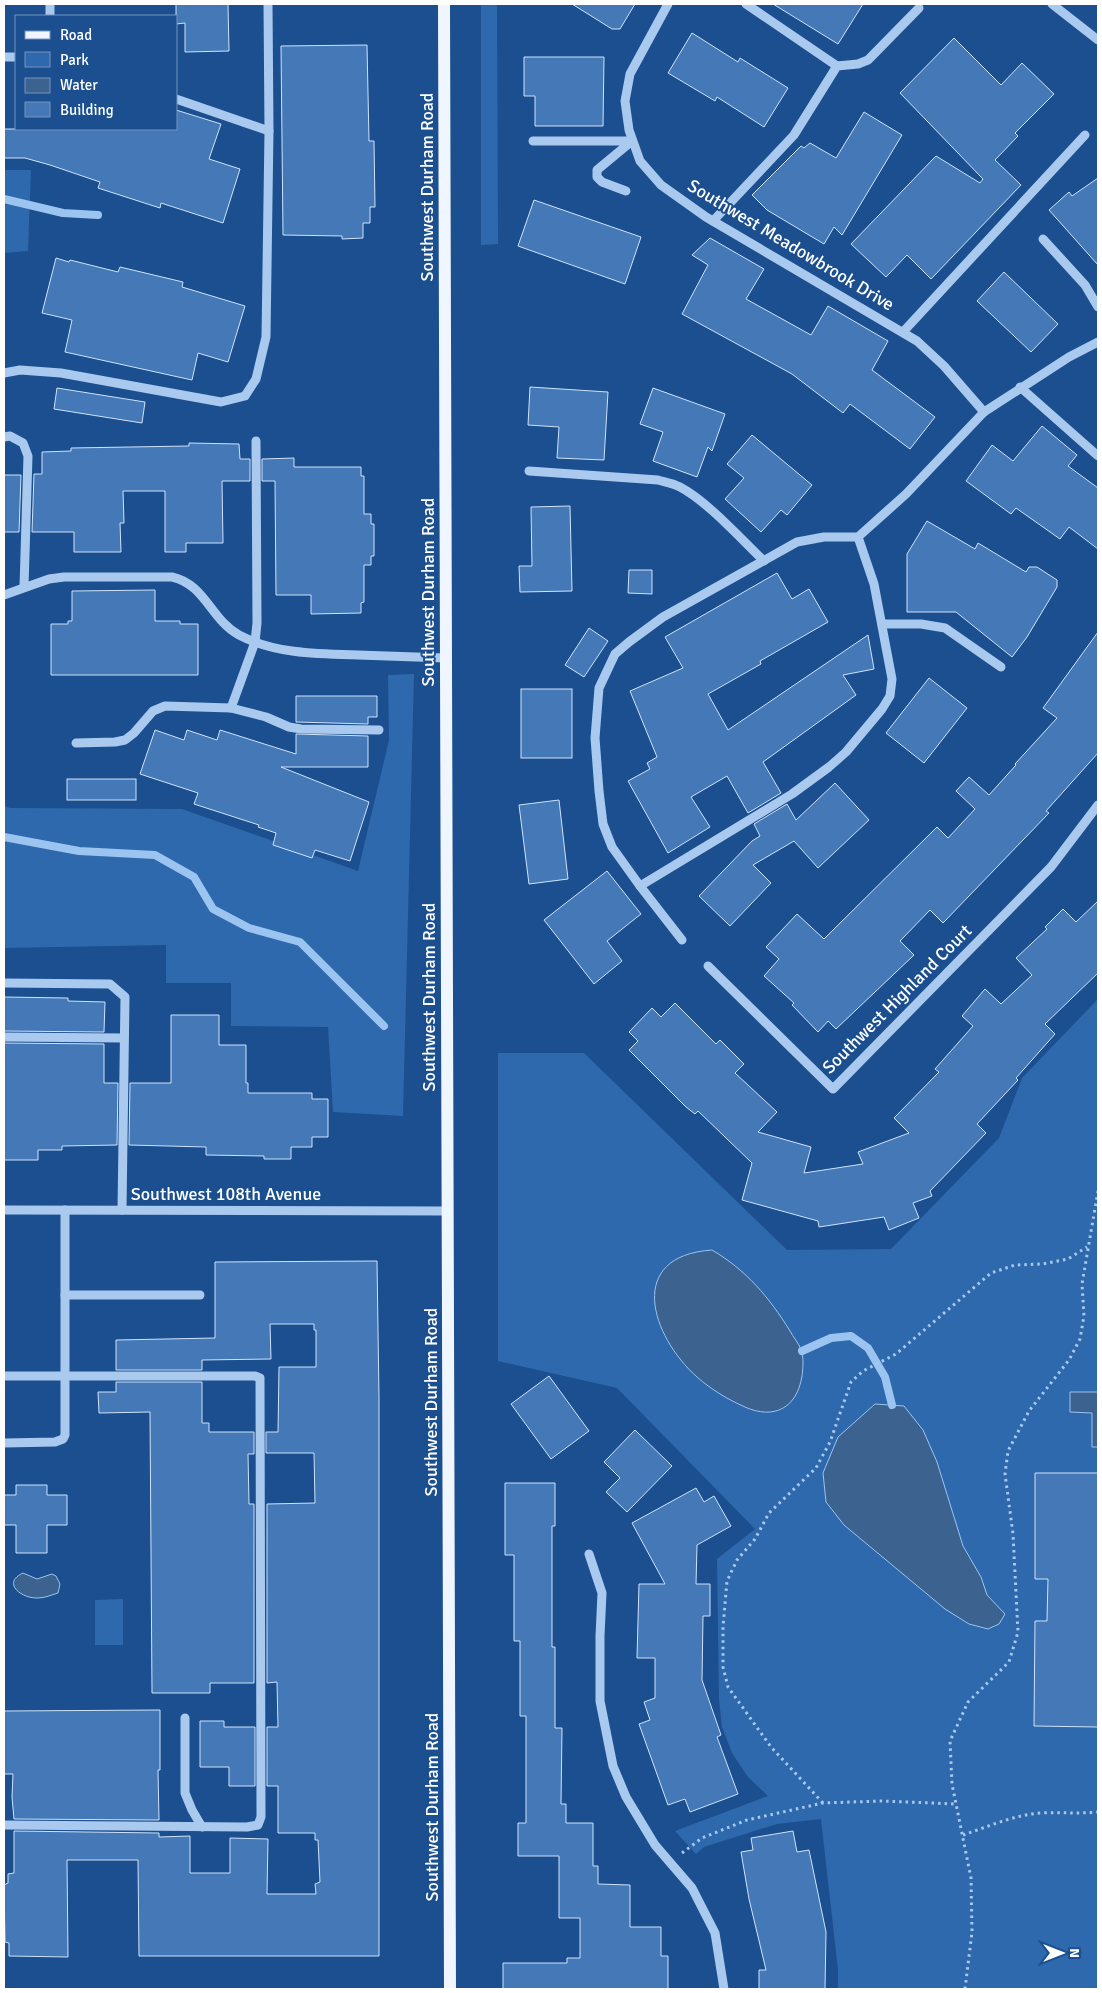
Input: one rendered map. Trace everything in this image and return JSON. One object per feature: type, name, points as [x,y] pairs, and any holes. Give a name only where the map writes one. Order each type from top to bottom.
[{"type":"main road","name":"Southwest Durham Road","points":[[444,4],[450,1989]]},
{"type":"street","points":[[4,373],[20,370],[61,373],[222,402],[245,396],[256,379],[266,337],[269,131],[268,4]]},
{"type":"street","name":"Southwest Meadowbrook Drive","points":[[668,4],[630,74],[625,101],[628,130],[640,161],[656,180],[712,221],[917,341],[944,366],[984,412]]},
{"type":"street","points":[[746,4],[837,66],[858,64],[868,60],[919,8]]},
{"type":"street","points":[[1052,4],[1098,40]]},
{"type":"street","points":[[712,221],[794,135],[837,66]]},
{"type":"street","points":[[178,101],[269,131]]},
{"type":"street","points":[[903,332],[1085,135]]},
{"type":"street","points":[[533,141],[632,141]]},
{"type":"street","points":[[626,191],[602,182],[596,177],[597,170],[632,141]]},
{"type":"street","points":[[1043,239],[1085,285],[1098,307]]},
{"type":"street","points":[[682,940],[612,847],[603,824],[595,738],[599,688],[615,654],[628,642],[663,617],[797,542],[824,537],[858,537],[906,494],[984,412],[1069,357],[1098,342]]},
{"type":"street","points":[[1020,388],[1098,456]]},
{"type":"street","points":[[4,437],[10,436],[23,443],[28,456],[24,587]]},
{"type":"street","points":[[231,708],[255,642],[257,623],[256,440]]},
{"type":"street","points":[[529,471],[658,480],[678,485],[704,504],[764,561]]},
{"type":"street","points":[[640,886],[792,794],[846,752],[882,709],[890,696],[892,679],[874,584],[858,537]]},
{"type":"street","points":[[4,595],[49,579],[64,577],[172,577],[184,580],[199,592],[222,622],[237,634],[270,647],[316,654],[445,658]]},
{"type":"street","points":[[882,624],[921,624],[945,628],[1002,667]]},
{"type":"street","points":[[76,743],[125,740],[134,733],[153,711],[164,706],[231,708],[266,717],[289,727],[301,729],[380,730]]},
{"type":"street","name":"Southwest Highland Court","points":[[708,966],[833,1089],[1050,867],[1098,805]]},
{"type":"street","points":[[4,983],[110,984],[125,997],[122,1210]]},
{"type":"street","points":[[4,1037],[124,1038]]},
{"type":"street","name":"Southwest 108th Avenue","points":[[4,1210],[447,1211]]},
{"type":"street","points":[[4,1443],[55,1442],[63,1439],[65,1434],[65,1210]]},
{"type":"street","points":[[65,1295],[200,1294]]},
{"type":"street","points":[[4,1376],[255,1376],[260,1378],[261,1817],[258,1825],[247,1827],[4,1825]]},
{"type":"street","points":[[589,1554],[602,1593],[600,1701],[613,1766],[626,1797],[655,1845],[692,1888],[715,1933],[724,1989]]},
{"type":"street","points":[[185,1718],[185,1793],[202,1827]]},
{"type":"path","points":[[965,1989],[972,1932],[971,1878],[952,1784],[950,1741],[968,1702],[1008,1662],[1018,1632],[1013,1534],[1005,1474],[1008,1451],[1029,1411],[1069,1360],[1080,1339],[1084,1316],[1082,1284],[1098,1190]]},
{"type":"path","points":[[823,1803],[771,1747],[728,1687],[723,1667],[723,1627],[727,1581],[737,1560],[755,1539],[770,1513],[816,1468],[830,1442],[851,1382],[863,1371],[896,1354],[992,1273],[1015,1265],[1042,1264],[1068,1259],[1087,1247]]},
{"type":"path","points":[[669,1862],[702,1838],[747,1820],[823,1803],[881,1801],[956,1804]]},
{"type":"path","points":[[963,1835],[999,1822],[1039,1813],[1080,1814],[1098,1812]]},
{"type":"green space","points":[[481,4],[497,4],[498,244],[481,245]]},
{"type":"green space","points":[[4,170],[31,170],[28,251],[4,253]]},
{"type":"green space","points":[[414,674],[403,1116],[333,1112],[328,1027],[231,1026],[231,983],[166,983],[166,945],[4,948],[4,806],[10,808],[182,809],[358,871],[389,740],[388,675]]},
{"type":"green space","points":[[1098,999],[1098,1989],[838,1989],[838,1970],[821,1819],[777,1824],[704,1847],[696,1854],[675,1831],[768,1796],[748,1777],[732,1753],[722,1727],[719,1700],[717,1559],[755,1529],[617,1388],[498,1361],[498,1053],[584,1053],[787,1250],[891,1249],[999,1138],[1022,1078]]},
{"type":"green space","points":[[123,1599],[123,1645],[95,1645],[95,1600]]},
{"type":"water","points":[[712,1250],[736,1266],[756,1285],[774,1307],[800,1347],[803,1363],[799,1387],[795,1396],[782,1408],[774,1411],[756,1411],[720,1394],[697,1377],[681,1360],[668,1341],[659,1320],[655,1300],[657,1282],[666,1267],[684,1255]]},
{"type":"water","points":[[1070,1392],[1098,1392],[1098,1447],[1092,1447],[1092,1413],[1070,1412]]},
{"type":"water","points":[[875,1404],[904,1406],[923,1430],[937,1462],[963,1546],[981,1577],[987,1595],[1005,1614],[999,1624],[988,1629],[969,1624],[945,1609],[844,1525],[826,1502],[823,1473],[838,1437]]},
{"type":"water","points":[[23,1573],[37,1579],[52,1574],[56,1576],[60,1584],[58,1593],[46,1597],[32,1598],[20,1593],[14,1586],[14,1581]]},
{"type":"building","points":[[176,4],[228,4],[229,51],[185,52],[185,23],[178,24],[178,15],[176,15]]},
{"type":"building","points":[[572,4],[635,4],[620,29],[612,29]]},
{"type":"building","points":[[773,4],[863,4],[838,44]]},
{"type":"building","points":[[692,33],[738,62],[740,58],[788,88],[764,127],[717,97],[715,101],[668,73]]},
{"type":"building","points":[[954,38],[1001,85],[1022,63],[1054,94],[1015,133],[1018,136],[995,160],[1021,185],[931,279],[907,255],[886,277],[851,244],[936,156],[980,183],[983,179],[900,93]]},
{"type":"building","points":[[367,45],[369,141],[374,141],[375,207],[370,207],[370,223],[363,223],[363,238],[342,239],[342,236],[283,235],[281,46]]},
{"type":"building","points":[[524,57],[604,57],[603,126],[535,126],[535,96],[524,96]]},
{"type":"building","points":[[178,111],[221,124],[209,159],[240,169],[223,223],[161,203],[160,208],[98,188],[100,182],[50,165],[25,158],[4,158],[4,129],[178,130]]},
{"type":"building","points":[[864,112],[902,135],[842,235],[834,227],[824,244],[767,210],[752,195],[801,146],[804,148],[810,143],[836,158]]},
{"type":"building","points":[[1098,178],[1098,265],[1049,210],[1069,192],[1072,196]]},
{"type":"building","points":[[534,200],[641,237],[625,284],[518,246]]},
{"type":"building","points":[[710,238],[764,269],[746,299],[811,335],[828,306],[888,341],[872,370],[935,417],[910,449],[850,404],[843,413],[792,374],[682,314],[708,265],[692,255]]},
{"type":"building","points":[[56,258],[118,272],[120,267],[183,282],[182,287],[245,306],[228,362],[198,353],[192,380],[65,352],[72,320],[42,313]]},
{"type":"building","points":[[1004,272],[1058,324],[1031,352],[977,301]]},
{"type":"building","points":[[530,387],[608,392],[604,460],[557,458],[559,427],[528,425]]},
{"type":"building","points":[[57,388],[145,402],[142,423],[54,409]]},
{"type":"building","points":[[653,388],[725,414],[712,451],[708,447],[697,477],[653,461],[663,432],[640,424]]},
{"type":"building","points":[[1042,426],[1077,455],[1068,466],[1098,488],[1098,549],[1069,527],[1060,539],[1016,508],[1011,514],[966,481],[992,445],[1013,461]]},
{"type":"building","points":[[752,435],[812,485],[787,515],[781,510],[761,532],[725,499],[744,478],[727,464]]},
{"type":"building","points":[[189,443],[239,444],[240,459],[250,459],[250,481],[222,481],[223,543],[186,543],[186,552],[165,552],[165,491],[123,491],[124,523],[120,523],[121,552],[74,552],[74,532],[32,532],[34,474],[42,474],[42,452],[71,451],[71,448],[189,446]]},
{"type":"building","points":[[294,458],[294,467],[361,467],[361,476],[364,476],[364,514],[371,514],[371,524],[374,524],[374,556],[371,556],[371,565],[364,565],[364,602],[361,603],[361,613],[311,614],[311,595],[276,595],[275,481],[262,481],[262,459]]},
{"type":"building","points":[[4,475],[21,475],[19,532],[4,532]]},
{"type":"building","points":[[570,506],[572,591],[520,592],[519,566],[532,566],[531,507]]},
{"type":"building","points":[[927,521],[975,549],[978,543],[1026,572],[1029,567],[1037,567],[1057,580],[1057,587],[1027,637],[1012,657],[956,612],[907,612],[907,554]]},
{"type":"building","points":[[629,570],[652,570],[652,594],[628,593]]},
{"type":"building","points":[[777,573],[792,599],[809,589],[828,622],[760,661],[761,664],[708,694],[728,730],[868,635],[874,669],[843,675],[856,695],[763,762],[781,793],[748,813],[727,776],[691,797],[710,827],[668,853],[628,781],[650,769],[647,763],[657,757],[630,691],[683,668],[665,637]]},
{"type":"building","points":[[155,590],[155,621],[180,621],[180,624],[198,624],[198,675],[51,675],[51,624],[68,624],[68,621],[72,621],[72,591]]},
{"type":"building","points":[[589,628],[608,641],[584,677],[565,665]]},
{"type":"building","points":[[1098,632],[1098,753],[1046,811],[1049,813],[943,923],[930,910],[900,941],[914,955],[836,1029],[828,1021],[818,1032],[792,1005],[794,1003],[764,976],[779,959],[766,947],[797,914],[824,939],[937,827],[948,838],[975,809],[956,791],[969,777],[989,795],[1016,765],[1057,718],[1043,708]]},
{"type":"building","points":[[929,678],[967,708],[924,763],[886,733]]},
{"type":"building","points":[[521,689],[572,689],[572,758],[521,758]]},
{"type":"building","points":[[296,696],[377,696],[377,717],[368,717],[368,724],[296,722]]},
{"type":"building","points":[[155,730],[184,740],[187,730],[217,740],[220,730],[296,754],[296,734],[368,736],[368,767],[281,767],[369,802],[350,861],[315,850],[312,858],[273,845],[276,833],[258,827],[259,825],[194,804],[198,793],[140,774]]},
{"type":"building","points":[[67,779],[136,779],[136,800],[67,800]]},
{"type":"building","points":[[835,783],[869,820],[818,868],[794,841],[753,865],[771,883],[730,926],[699,896],[752,841],[760,836],[754,824],[787,804],[796,820]]},
{"type":"building","points":[[559,800],[568,879],[529,884],[519,805]]},
{"type":"building","points":[[607,871],[641,914],[607,941],[622,961],[594,984],[544,920]]},
{"type":"building","points":[[1098,901],[1098,973],[1045,1024],[1055,1034],[1016,1078],[1018,1080],[977,1124],[986,1133],[930,1191],[932,1196],[913,1203],[919,1218],[889,1230],[884,1217],[819,1227],[818,1221],[742,1200],[752,1163],[698,1111],[695,1114],[686,1107],[629,1050],[638,1041],[629,1032],[652,1008],[661,1017],[675,1003],[716,1044],[720,1040],[744,1064],[735,1073],[777,1112],[758,1132],[811,1147],[804,1173],[863,1164],[858,1152],[909,1133],[894,1118],[939,1072],[935,1069],[973,1026],[962,1016],[985,989],[1001,1004],[1032,975],[1016,958],[1047,929],[1045,927],[1063,909],[1076,922]]},
{"type":"building","points":[[4,997],[68,998],[68,1001],[105,1002],[104,1032],[4,1031]]},
{"type":"building","points":[[171,1015],[219,1015],[219,1045],[246,1045],[246,1083],[248,1083],[248,1093],[312,1093],[312,1099],[328,1099],[328,1137],[312,1137],[312,1147],[291,1147],[291,1159],[264,1159],[264,1156],[206,1155],[206,1147],[129,1145],[130,1083],[171,1083]]},
{"type":"building","points":[[4,1043],[104,1044],[104,1083],[118,1083],[117,1145],[62,1146],[62,1150],[38,1150],[38,1160],[4,1160]]},
{"type":"building","points":[[377,1261],[379,1397],[379,1956],[139,1956],[138,1860],[67,1860],[68,1957],[9,1956],[9,1943],[5,1942],[4,1885],[8,1883],[8,1874],[14,1873],[14,1831],[159,1833],[159,1837],[190,1836],[190,1873],[230,1873],[230,1838],[268,1839],[267,1894],[316,1894],[315,1884],[320,1882],[318,1840],[315,1840],[315,1833],[278,1833],[278,1786],[267,1786],[267,1727],[278,1727],[277,1682],[267,1683],[267,1504],[315,1503],[314,1453],[266,1453],[266,1432],[278,1432],[279,1367],[316,1367],[316,1330],[314,1330],[314,1324],[270,1324],[271,1359],[202,1360],[202,1370],[116,1370],[116,1340],[215,1338],[215,1262]]},
{"type":"building","points":[[549,1376],[589,1431],[551,1459],[511,1404]]},
{"type":"building","points":[[116,1382],[202,1382],[202,1423],[209,1423],[209,1432],[254,1432],[254,1454],[248,1454],[249,1504],[254,1504],[254,1683],[210,1683],[210,1693],[152,1693],[150,1412],[99,1413],[98,1392],[116,1392]]},
{"type":"building","points":[[635,1430],[672,1466],[627,1512],[606,1492],[620,1478],[604,1462]]},
{"type":"building","points":[[1035,1473],[1098,1473],[1098,1727],[1034,1726],[1035,1621],[1047,1621],[1048,1579],[1035,1579]]},
{"type":"building","points":[[505,1483],[555,1483],[555,1526],[552,1526],[552,1647],[555,1647],[555,1728],[562,1728],[561,1804],[566,1804],[566,1823],[593,1823],[593,1866],[598,1866],[598,1884],[630,1885],[630,1927],[661,1927],[661,1956],[668,1956],[668,1989],[503,1989],[503,1963],[567,1963],[567,1958],[580,1958],[580,1918],[559,1918],[559,1856],[518,1856],[518,1823],[526,1823],[526,1716],[520,1716],[520,1641],[514,1641],[514,1555],[505,1555]]},
{"type":"building","points":[[16,1485],[47,1485],[47,1495],[67,1495],[67,1525],[47,1525],[47,1553],[16,1553],[16,1525],[4,1525],[4,1495],[16,1495]]},
{"type":"building","points":[[696,1488],[704,1502],[714,1496],[731,1526],[697,1545],[696,1584],[710,1584],[710,1616],[703,1616],[702,1680],[721,1735],[717,1737],[738,1794],[690,1812],[685,1799],[668,1805],[639,1724],[650,1720],[644,1702],[655,1698],[655,1658],[637,1658],[639,1584],[665,1584],[632,1523]]},
{"type":"building","points":[[160,1710],[159,1820],[14,1819],[12,1797],[13,1774],[4,1774],[4,1711]]},
{"type":"building","points":[[200,1721],[224,1721],[224,1727],[255,1727],[255,1786],[229,1786],[229,1767],[200,1767]]},
{"type":"building","points":[[793,1831],[797,1852],[809,1850],[826,1932],[825,1989],[759,1989],[759,1970],[766,1970],[749,1899],[741,1852],[753,1850],[751,1838]]},
{"type":"waterway","points":[[4,199],[63,213],[98,215]]},
{"type":"waterway","points":[[4,837],[79,851],[155,855],[194,877],[213,909],[249,928],[300,942],[384,1026]]},
{"type":"waterway","points":[[802,1351],[831,1338],[851,1336],[868,1348],[885,1377],[892,1405]]}]
